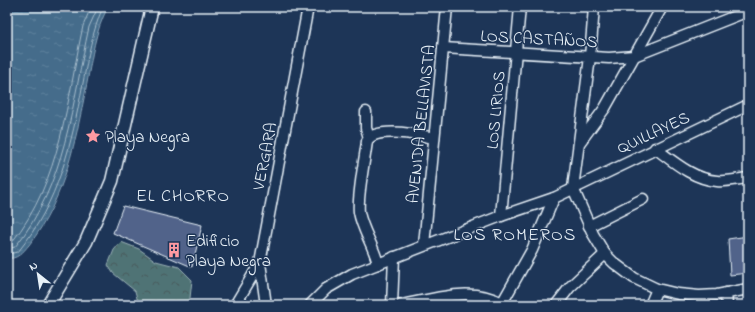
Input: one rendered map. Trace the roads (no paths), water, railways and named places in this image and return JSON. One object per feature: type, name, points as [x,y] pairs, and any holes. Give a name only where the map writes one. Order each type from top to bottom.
[{"type":"main road","points":[[48,305],[86,242],[112,181],[152,7]]},
{"type":"street","name":"VERGARA","points":[[235,305],[260,263],[308,7]]},
{"type":"street","name":"AVENIDA BELLAVISTA","points":[[424,245],[447,7]]},
{"type":"street","name":"LOS LIRIOS","points":[[501,216],[520,7]]},
{"type":"street","points":[[594,7],[590,57],[573,188],[589,226],[605,254],[629,275],[657,289],[688,296],[708,296],[748,289]]},
{"type":"street","points":[[578,144],[605,108],[662,7]]},
{"type":"street","points":[[634,56],[748,11]]},
{"type":"street","name":"LOS CASTAÑOS","points":[[443,48],[590,57],[634,56]]},
{"type":"street","name":"QUILLAYES","points":[[310,305],[334,284],[352,274],[501,216],[554,198],[655,148],[748,105]]},
{"type":"street","points":[[366,112],[366,128],[369,138],[359,210],[362,223],[375,251],[378,264]]},
{"type":"street","points":[[369,138],[384,133],[419,134],[434,138]]},
{"type":"street","points":[[655,148],[686,171],[704,179],[718,182],[748,178]]},
{"type":"street","points":[[401,305],[468,293],[485,296],[501,304],[532,250],[554,198]]},
{"type":"street","points":[[589,226],[644,199]]},
{"type":"street","points":[[556,305],[570,288],[605,254]]},
{"type":"street","points":[[392,305],[394,257]]},
{"type":"street","points":[[260,263],[266,305]]},
{"type":"street","points":[[650,305],[657,289]]},
{"type":"street","points":[[726,293],[727,305]]},
{"type":"water","points":[[7,7],[108,7],[97,35],[73,147],[60,188],[52,208],[41,227],[29,245],[20,255],[14,258],[7,258]]},
{"type":"place","name":"Playa Negra","points":[[93,136]]},
{"type":"place","name":"Edificio Playa Negra","points":[[174,250]]},
{"type":"district","name":"EL CHORRO","points":[[183,195]]},
{"type":"district","name":"LOS ROMEROS","points":[[515,234]]}]
